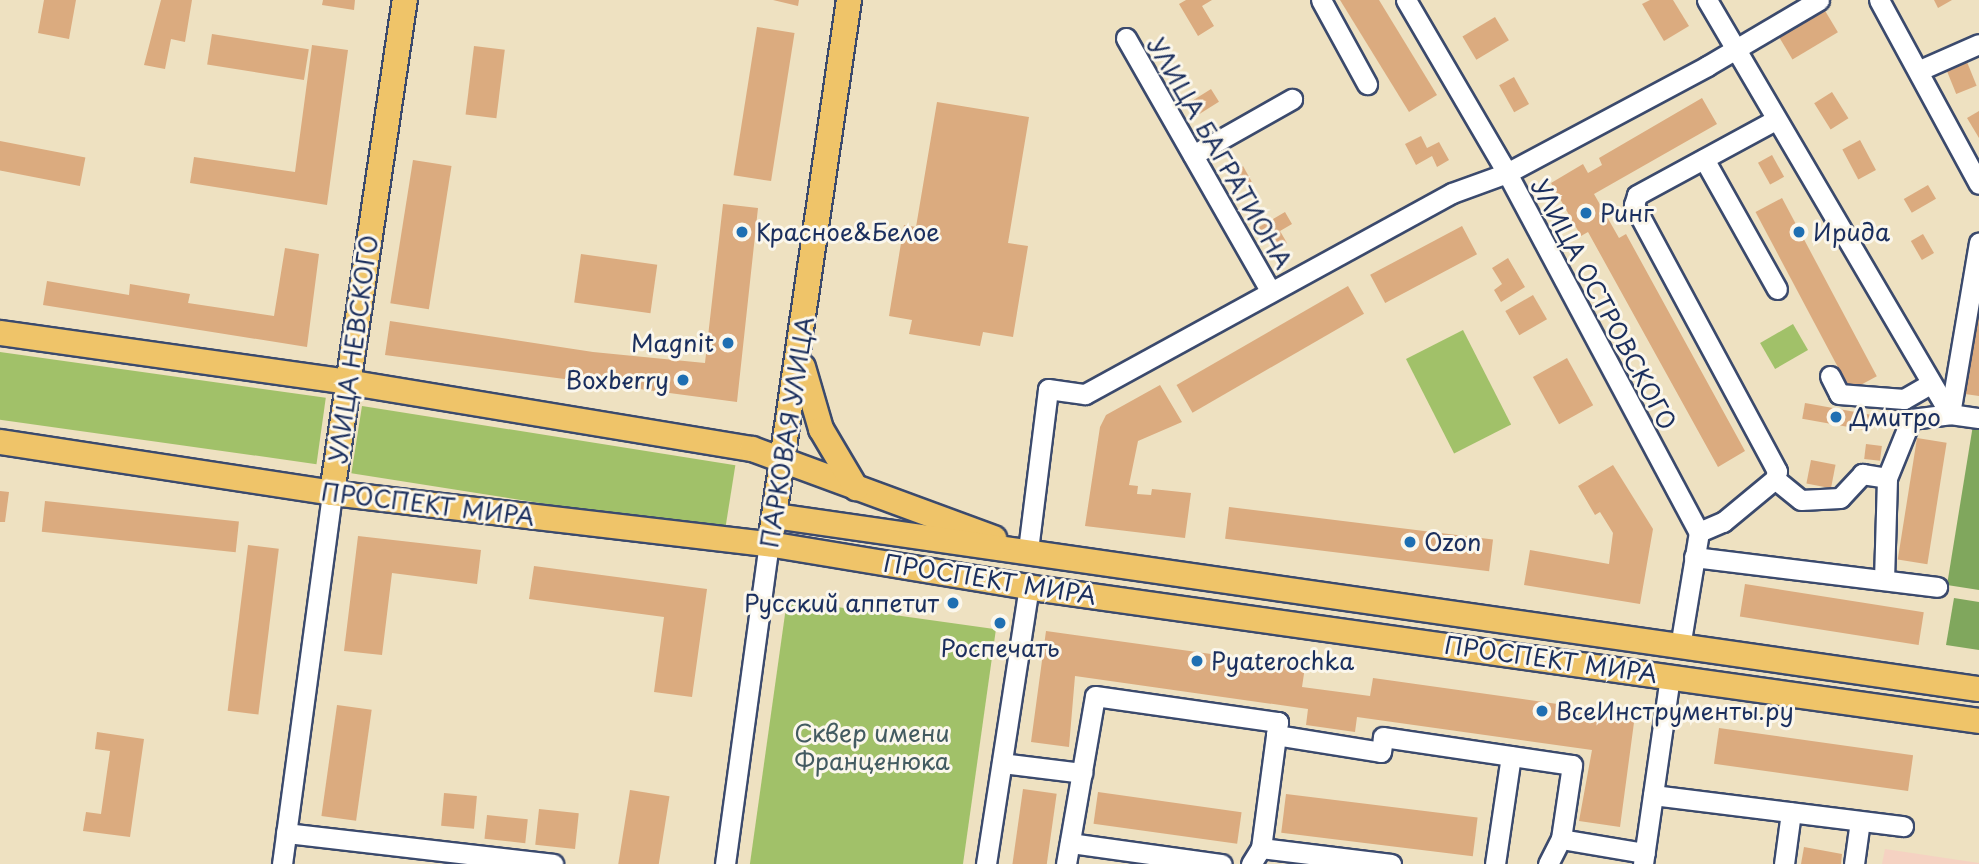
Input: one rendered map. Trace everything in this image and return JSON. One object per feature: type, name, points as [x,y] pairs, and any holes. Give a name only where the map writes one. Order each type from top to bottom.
[{"type":"main road","name":"УЛИЦА НЕВСКОГО","points":[[332,493],[405,0]]},
{"type":"main road","name":"ПАРКОВАЯ УЛИЦА","points":[[769,544],[785,462],[849,0]]},
{"type":"main road","name":"ПРОСПЕКТ МИРА","points":[[0,333],[347,382],[752,449],[1038,554]]},
{"type":"main road","points":[[800,356],[821,429],[856,488]]},
{"type":"main road","name":"ПРОСПЕКТ МИРА","points":[[0,442],[332,493],[769,544],[1029,587],[1979,721]]},
{"type":"main road","name":"ПРОСПЕКТ МИРА","points":[[775,516],[1979,690]]},
{"type":"street","points":[[1321,0],[1367,84]]},
{"type":"street","name":"УЛИЦА ОСТРОВСКОГО","points":[[1406,0],[1507,173],[1699,532]]},
{"type":"street","points":[[1707,0],[1950,414]]},
{"type":"street","points":[[1038,554],[1048,390],[1085,394],[1452,193],[1507,173],[1707,66],[1733,47],[1819,0]]},
{"type":"street","points":[[1879,0],[1920,70],[1979,184]]},
{"type":"street","name":"УЛИЦА БАГРАТИОНА","points":[[1126,38],[1271,292]]},
{"type":"street","points":[[1920,70],[1979,44]]},
{"type":"street","points":[[1193,155],[1292,99]]},
{"type":"street","points":[[1679,647],[1699,532],[1723,522],[1775,480],[1777,471],[1634,205],[1637,195],[1775,120]]},
{"type":"street","points":[[1703,159],[1777,289]]},
{"type":"street","points":[[1950,414],[1979,242]]},
{"type":"street","points":[[1830,376],[1839,394],[1904,399],[1930,384]]},
{"type":"street","points":[[1884,580],[1887,478],[1911,419],[1950,414],[1979,418]]},
{"type":"street","points":[[1775,480],[1801,500],[1840,498],[1862,474],[1887,478]]},
{"type":"street","name":"УЛИЦА НЕВСКОГО","points":[[282,864],[332,493]]},
{"type":"street","name":"ПАРКОВАЯ УЛИЦА","points":[[725,864],[769,544]]},
{"type":"street","points":[[1695,557],[1937,587]]},
{"type":"street","points":[[986,864],[1029,587]]},
{"type":"street","points":[[1561,839],[1644,859],[1670,676]]},
{"type":"street","points":[[1066,864],[1096,696],[1278,722],[1256,856],[1391,864]]},
{"type":"street","points":[[1276,735],[1381,752],[1383,737],[1572,765],[1561,839],[1548,864]]},
{"type":"street","points":[[1495,864],[1511,756]]},
{"type":"street","points":[[1002,763],[1082,773]]},
{"type":"street","points":[[1653,795],[1903,826]]},
{"type":"street","points":[[1784,864],[1791,812]]},
{"type":"street","points":[[1854,864],[1860,821]]},
{"type":"street","points":[[286,833],[553,864]]},
{"type":"street","points":[[1070,843],[1222,864]]},
{"type":"shaded area","points":[[1885,849],[1979,863],[1979,864],[1882,864]]},
{"type":"green space","points":[[1793,324],[1808,350],[1775,369],[1760,343]]},
{"type":"green space","points":[[1463,330],[1511,424],[1454,454],[1406,359]]},
{"type":"green space","points":[[0,352],[326,398],[316,464],[0,420]]},
{"type":"green space","points":[[362,406],[735,465],[725,532],[351,473]]},
{"type":"green space","points":[[1973,425],[1979,426],[1979,590],[1947,585]]},
{"type":"green space","points":[[1954,598],[1979,602],[1979,650],[1946,645]]},
{"type":"green space","name":"Сквер имени Франценюка","points":[[787,600],[996,629],[963,864],[750,864]]},
{"type":"building","points":[[44,0],[76,0],[69,39],[38,33]]},
{"type":"building","points":[[161,0],[192,0],[185,42],[171,39],[165,69],[144,65]]},
{"type":"building","points":[[323,0],[355,0],[354,10],[322,5]]},
{"type":"building","points":[[773,0],[799,0],[798,6]]},
{"type":"building","points":[[1186,0],[1212,0],[1202,6],[1214,26],[1198,36],[1179,4]]},
{"type":"building","points":[[1340,0],[1379,0],[1437,95],[1409,112]]},
{"type":"building","points":[[1650,0],[1673,0],[1689,26],[1664,41],[1642,4]]},
{"type":"building","points":[[1934,0],[1952,0],[1938,8]]},
{"type":"building","points":[[1824,9],[1838,32],[1792,59],[1779,36]]},
{"type":"building","points":[[1495,17],[1509,40],[1476,60],[1462,37]]},
{"type":"building","points":[[757,27],[795,33],[771,181],[734,175]]},
{"type":"building","points":[[212,34],[309,49],[304,80],[207,65]]},
{"type":"building","points":[[312,45],[348,50],[327,205],[190,183],[194,157],[295,172]]},
{"type":"building","points":[[474,46],[505,50],[496,118],[466,114]]},
{"type":"building","points":[[1965,57],[1977,86],[1956,94],[1945,65]]},
{"type":"building","points":[[1514,77],[1529,104],[1514,112],[1499,85]]},
{"type":"building","points":[[1211,89],[1219,102],[1199,114],[1191,101]]},
{"type":"building","points":[[1832,92],[1848,118],[1831,129],[1814,103]]},
{"type":"building","points":[[1702,98],[1717,124],[1594,194],[1619,238],[1626,234],[1745,451],[1718,467],[1588,232],[1581,236],[1551,183],[1583,164],[1588,173],[1602,165],[1599,158]]},
{"type":"building","points":[[937,102],[1029,117],[1008,243],[1028,246],[1013,337],[983,332],[980,346],[909,334],[912,320],[889,316],[904,225],[916,227]]},
{"type":"building","points":[[1979,111],[1979,138],[1967,118]]},
{"type":"building","points":[[1421,136],[1427,148],[1439,142],[1449,160],[1437,167],[1432,156],[1416,165],[1405,144]]},
{"type":"building","points":[[1860,140],[1876,170],[1858,179],[1842,149]]},
{"type":"building","points":[[0,141],[85,158],[80,186],[0,171]]},
{"type":"building","points":[[1772,155],[1784,177],[1770,185],[1758,163]]},
{"type":"building","points":[[413,160],[452,166],[429,309],[390,303]]},
{"type":"building","points":[[1243,166],[1252,182],[1238,190],[1229,174]]},
{"type":"building","points":[[1928,185],[1936,199],[1912,213],[1904,199]]},
{"type":"building","points":[[1782,198],[1877,376],[1850,390],[1756,212]]},
{"type":"building","points":[[723,204],[758,208],[737,402],[385,355],[390,321],[593,352],[705,363]]},
{"type":"building","points":[[1285,212],[1292,224],[1280,231],[1287,243],[1273,251],[1259,227]]},
{"type":"building","points":[[1462,226],[1477,254],[1385,303],[1370,275]]},
{"type":"building","points":[[1923,234],[1934,253],[1922,260],[1911,241]]},
{"type":"building","points":[[285,248],[319,254],[307,347],[43,305],[47,281],[129,295],[130,284],[190,294],[188,303],[274,316]]},
{"type":"building","points":[[581,254],[657,265],[650,313],[574,303]]},
{"type":"building","points":[[1508,258],[1525,287],[1501,302],[1494,290],[1502,284],[1492,268]]},
{"type":"building","points":[[1348,286],[1364,314],[1193,413],[1177,385]]},
{"type":"building","points":[[1533,295],[1547,319],[1519,335],[1505,311]]},
{"type":"building","points":[[1971,306],[1979,307],[1979,396],[1958,393]]},
{"type":"building","points":[[1567,358],[1593,405],[1559,424],[1533,377]]},
{"type":"building","points":[[1160,385],[1182,422],[1138,441],[1129,485],[1138,486],[1137,494],[1151,495],[1152,489],[1191,493],[1185,538],[1085,526],[1100,427],[1106,415]]},
{"type":"building","name":"Дмитро","points":[[1805,403],[1871,415],[1868,430],[1802,419]]},
{"type":"building","points":[[1917,438],[1947,443],[1927,564],[1898,559]]},
{"type":"building","points":[[1866,444],[1882,446],[1880,461],[1864,459]]},
{"type":"building","points":[[1811,460],[1836,465],[1831,488],[1806,484]]},
{"type":"building","points":[[1613,465],[1653,529],[1640,604],[1524,585],[1530,550],[1609,564],[1613,533],[1600,512],[1595,515],[1578,486]]},
{"type":"building","points":[[0,491],[9,492],[5,522],[0,522]]},
{"type":"building","points":[[45,501],[239,521],[236,552],[42,532]]},
{"type":"building","points":[[1229,507],[1493,539],[1489,571],[1225,539]]},
{"type":"building","points":[[358,536],[481,550],[477,584],[392,573],[382,655],[344,651]]},
{"type":"building","points":[[248,545],[279,549],[258,715],[228,711]]},
{"type":"building","points":[[534,566],[707,589],[692,697],[654,692],[664,617],[529,599]]},
{"type":"building","points":[[1745,584],[1924,612],[1919,645],[1740,617]]},
{"type":"building","points":[[1046,631],[1305,667],[1302,687],[1370,696],[1373,678],[1635,715],[1620,827],[1579,821],[1592,750],[1357,717],[1355,732],[1306,725],[1308,709],[1075,676],[1069,747],[1031,742]]},
{"type":"building","points":[[337,705],[372,710],[356,821],[321,816]]},
{"type":"building","points":[[1719,728],[1913,755],[1908,791],[1714,764]]},
{"type":"building","points":[[97,732],[144,739],[130,837],[83,831],[86,812],[101,814],[110,751],[95,749]]},
{"type":"building","points":[[1023,789],[1057,794],[1047,864],[1012,864]]},
{"type":"building","points":[[630,790],[670,796],[659,864],[618,864]]},
{"type":"building","points":[[1098,792],[1242,812],[1237,844],[1094,824]]},
{"type":"building","points":[[444,793],[477,796],[474,829],[441,826]]},
{"type":"building","points":[[1286,794],[1478,818],[1473,856],[1281,833]]},
{"type":"building","points":[[539,809],[579,813],[575,849],[535,845]]},
{"type":"building","points":[[487,815],[528,819],[525,843],[484,839]]},
{"type":"building","points":[[1804,847],[1842,854],[1841,864],[1801,864]]},
{"type":"place","name":"Ринг","points":[[1586,213]]},
{"type":"place","name":"Красное&Белое","points":[[742,232]]},
{"type":"place","name":"Ирида","points":[[1799,232]]},
{"type":"place","name":"Magnit","points":[[728,343]]},
{"type":"place","name":"Boxberry","points":[[683,380]]},
{"type":"place","name":"Дмитро","points":[[1836,417]]},
{"type":"place","name":"Ozon","points":[[1410,542]]},
{"type":"place","name":"Русский аппетит","points":[[953,603]]},
{"type":"place","name":"Роспечать","points":[[1000,623]]},
{"type":"place","name":"Pyaterochka","points":[[1197,661]]},
{"type":"place","name":"ВсеИнструменты.ру","points":[[1542,711]]}]
